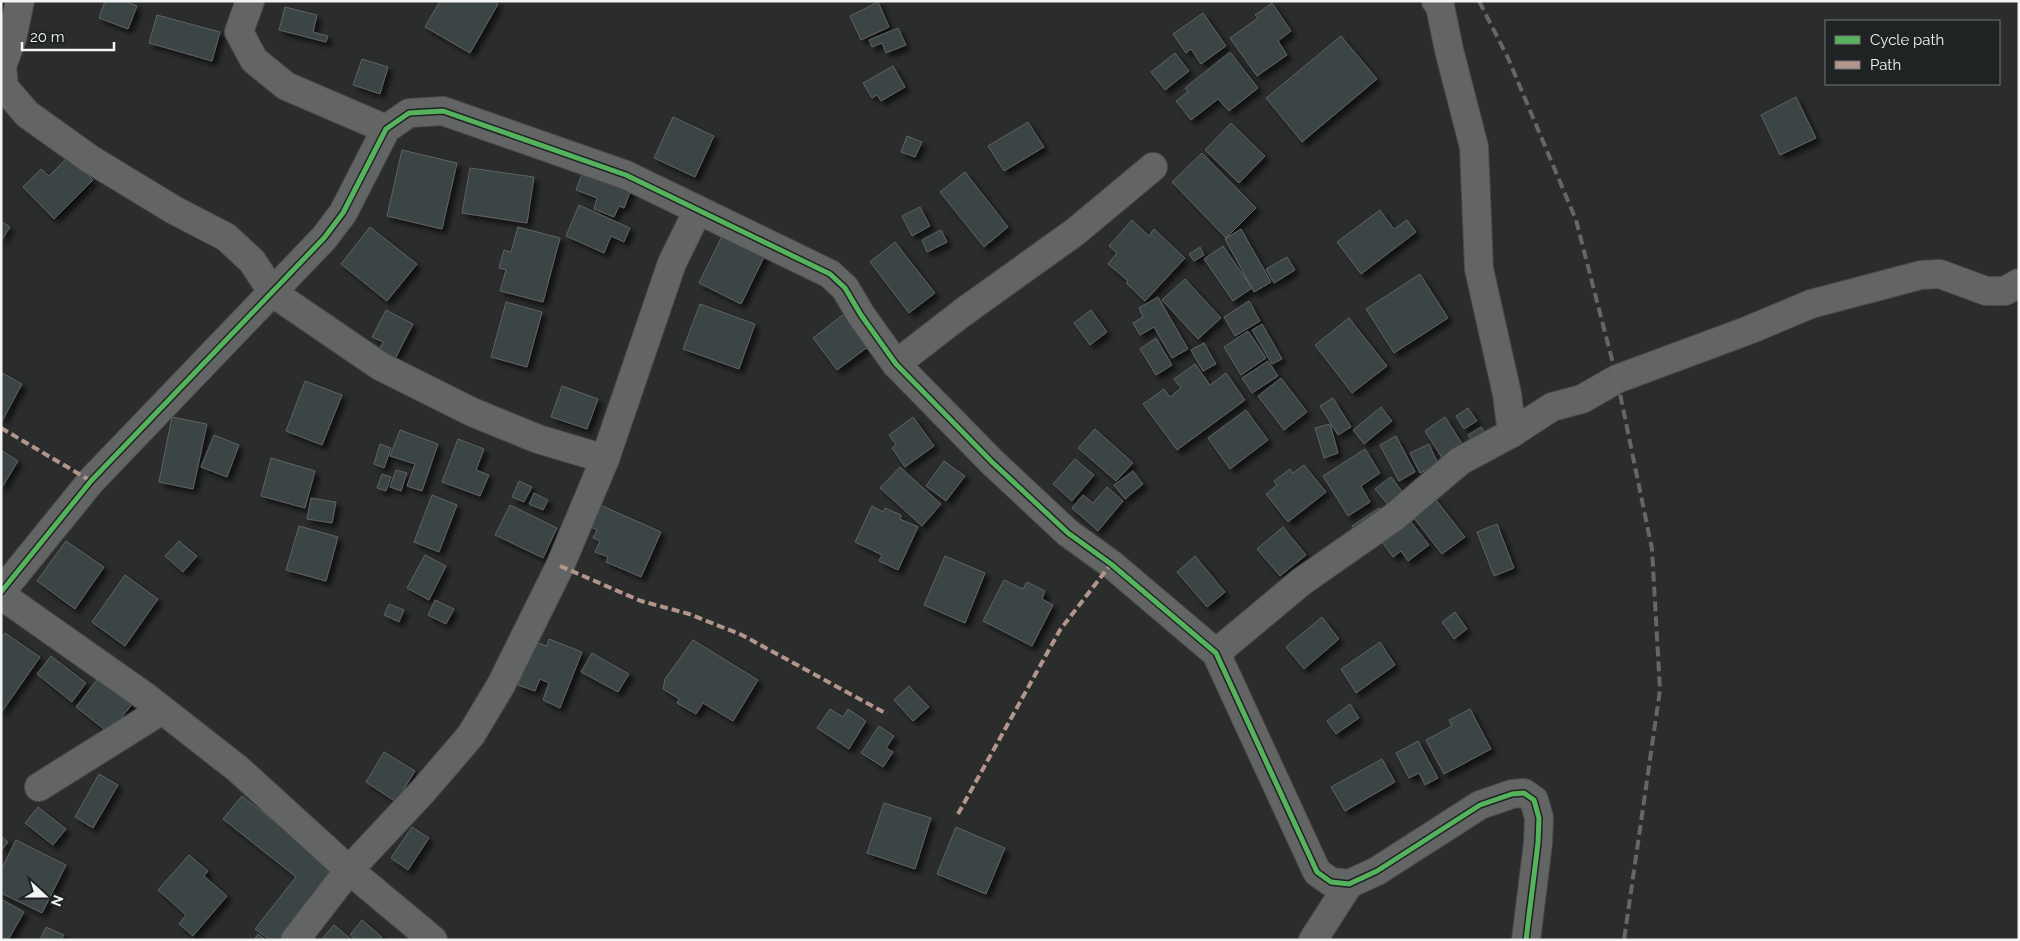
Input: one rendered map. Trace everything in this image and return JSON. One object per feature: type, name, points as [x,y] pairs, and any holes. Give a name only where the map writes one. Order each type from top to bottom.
[{"type":"street","points":[[20,1],[12,39],[2,66],[4,87],[27,114],[90,158],[174,210],[226,236],[252,261],[273,293],[380,366],[472,412],[538,440],[605,459]]},
{"type":"street","points":[[250,1],[239,32],[254,60],[286,86],[386,129]]},
{"type":"street","points":[[1436,1],[1440,6],[1474,147],[1479,269],[1507,394],[1512,433]]},
{"type":"street","points":[[433,940],[349,870],[238,769],[146,697],[1,594],[91,481],[324,238],[343,213],[386,129],[409,113],[443,111],[626,175],[830,274],[838,280],[846,288],[861,314],[896,364],[992,462],[1068,533],[1111,564],[1216,653],[1317,872],[1331,882],[1349,884],[1377,871],[1480,805],[1512,794],[1524,793],[1534,800],[1539,818],[1538,843],[1526,940]]},
{"type":"street","points":[[896,364],[978,301],[1075,232],[1153,167]]},
{"type":"street","points":[[295,940],[349,870],[423,791],[470,735],[501,685],[556,574],[605,459],[672,263],[698,210]]},
{"type":"street","points":[[1216,653],[1301,582],[1394,517],[1460,460],[1512,433],[1552,407],[1582,398],[1617,378],[1749,330],[1811,304],[1921,275],[1940,274],[1986,291],[2005,290],[2019,283]]},
{"type":"street","points":[[39,787],[162,710]]},
{"type":"street","points":[[1313,940],[1349,884]]},
{"type":"building","points":[[105,1],[125,1],[137,6],[128,29],[99,18]]},
{"type":"building","points":[[440,1],[494,1],[498,4],[470,53],[425,27]]},
{"type":"building","points":[[878,2],[889,27],[861,40],[850,16]]},
{"type":"building","points":[[1272,3],[1291,31],[1278,41],[1287,55],[1257,76],[1230,38],[1258,18],[1255,15]]},
{"type":"building","points":[[285,7],[317,15],[313,32],[328,36],[326,42],[279,30]]},
{"type":"building","points":[[1203,13],[1226,46],[1201,64],[1191,49],[1186,53],[1173,34]]},
{"type":"building","points":[[157,15],[220,32],[212,61],[149,43]]},
{"type":"building","points":[[898,28],[906,45],[886,53],[882,43],[872,47],[869,40]]},
{"type":"building","points":[[1341,36],[1377,79],[1302,142],[1266,98]]},
{"type":"building","points":[[1230,52],[1258,88],[1229,111],[1218,99],[1191,120],[1176,101],[1188,92],[1185,88]]},
{"type":"building","points":[[1175,53],[1189,71],[1165,90],[1151,72]]},
{"type":"building","points":[[362,59],[388,67],[380,94],[353,85]]},
{"type":"building","points":[[893,66],[905,87],[881,101],[877,95],[872,98],[863,83]]},
{"type":"building","points":[[1796,97],[1816,138],[1780,155],[1761,115]]},
{"type":"building","points":[[673,117],[714,136],[695,177],[654,158]]},
{"type":"building","points":[[1028,122],[1044,147],[1004,171],[988,146]]},
{"type":"building","points":[[1231,123],[1265,156],[1239,183],[1205,150]]},
{"type":"building","points":[[907,136],[922,142],[915,157],[901,152]]},
{"type":"building","points":[[402,150],[457,163],[442,229],[387,216]]},
{"type":"building","points":[[1202,153],[1256,208],[1226,238],[1172,182]]},
{"type":"building","points":[[69,156],[93,180],[54,219],[23,187],[41,169],[49,176]]},
{"type":"building","points":[[585,166],[633,184],[624,208],[619,206],[614,217],[594,209],[597,198],[576,190]]},
{"type":"building","points":[[470,168],[534,177],[527,223],[462,213]]},
{"type":"building","points":[[965,172],[1008,227],[984,247],[940,192]]},
{"type":"building","points":[[579,205],[630,228],[624,242],[611,236],[604,253],[566,236]]},
{"type":"building","points":[[920,207],[930,226],[912,236],[902,216]]},
{"type":"building","points":[[1380,210],[1394,229],[1407,220],[1416,232],[1361,274],[1337,242]]},
{"type":"building","points":[[1132,220],[1149,236],[1154,229],[1185,258],[1145,301],[1126,283],[1128,281],[1108,264],[1117,253],[1109,246]]},
{"type":"building","points":[[1,221],[10,227],[1,241]]},
{"type":"building","points":[[370,227],[417,264],[387,301],[341,264]]},
{"type":"building","points":[[518,227],[560,238],[543,302],[500,291],[506,270],[499,268],[504,250],[511,252]]},
{"type":"building","points":[[1241,229],[1271,282],[1254,292],[1225,239]]},
{"type":"building","points":[[725,230],[767,251],[741,304],[699,283]]},
{"type":"building","points":[[941,230],[947,242],[927,252],[922,240]]},
{"type":"building","points":[[895,242],[935,293],[909,313],[870,262]]},
{"type":"building","points":[[1223,246],[1252,288],[1233,301],[1204,259]]},
{"type":"building","points":[[1200,247],[1204,255],[1194,261],[1189,254]]},
{"type":"building","points":[[1287,257],[1295,270],[1274,283],[1266,269]]},
{"type":"building","points":[[1420,274],[1448,318],[1394,353],[1366,309]]},
{"type":"building","points":[[1185,279],[1221,318],[1198,339],[1162,300]]},
{"type":"building","points":[[1158,297],[1188,349],[1172,358],[1154,327],[1140,335],[1133,323],[1143,317],[1139,308]]},
{"type":"building","points":[[1249,301],[1260,321],[1235,336],[1224,317]]},
{"type":"building","points":[[506,302],[542,312],[527,367],[491,357]]},
{"type":"building","points":[[700,304],[755,324],[739,369],[683,349]]},
{"type":"building","points":[[386,310],[413,324],[395,359],[379,350],[383,342],[372,337]]},
{"type":"building","points":[[849,310],[873,343],[837,370],[813,338]]},
{"type":"building","points":[[1091,310],[1107,332],[1090,345],[1074,323]]},
{"type":"building","points":[[1349,318],[1387,366],[1352,393],[1315,345]]},
{"type":"building","points":[[1262,324],[1282,359],[1272,364],[1252,330]]},
{"type":"building","points":[[1248,331],[1266,358],[1241,375],[1224,347]]},
{"type":"building","points":[[1156,338],[1172,365],[1156,375],[1140,349]]},
{"type":"building","points":[[1204,343],[1216,364],[1203,371],[1191,350]]},
{"type":"building","points":[[1268,361],[1278,376],[1252,393],[1242,378]]},
{"type":"building","points":[[1195,364],[1210,385],[1226,373],[1245,400],[1177,450],[1143,404],[1164,389],[1170,397],[1181,388],[1174,379]]},
{"type":"building","points":[[2,373],[22,384],[2,421],[1,420]]},
{"type":"building","points":[[1281,378],[1307,412],[1284,430],[1258,396]]},
{"type":"building","points":[[305,381],[342,395],[322,445],[286,431]]},
{"type":"building","points":[[562,386],[598,399],[587,429],[551,417]]},
{"type":"building","points":[[1333,398],[1351,427],[1338,435],[1320,406]]},
{"type":"building","points":[[1381,407],[1392,421],[1364,444],[1353,430]]},
{"type":"building","points":[[1468,408],[1477,421],[1464,429],[1456,416]]},
{"type":"building","points":[[1246,410],[1268,440],[1230,469],[1208,438]]},
{"type":"building","points":[[172,417],[207,424],[193,489],[159,482]]},
{"type":"building","points":[[913,417],[934,446],[905,467],[892,448],[896,445],[889,435]]},
{"type":"building","points":[[1445,417],[1465,448],[1444,461],[1425,431]]},
{"type":"building","points":[[1330,424],[1338,453],[1324,458],[1315,428]]},
{"type":"building","points":[[1481,427],[1485,434],[1472,442],[1468,435]]},
{"type":"building","points":[[1095,429],[1133,463],[1116,481],[1078,448]]},
{"type":"building","points":[[400,430],[438,444],[422,491],[407,486],[415,464],[390,456]]},
{"type":"building","points":[[214,435],[239,445],[227,477],[201,467]]},
{"type":"building","points":[[1396,436],[1415,472],[1399,481],[1380,445]]},
{"type":"building","points":[[458,439],[484,449],[476,470],[489,475],[480,496],[442,482]]},
{"type":"building","points":[[380,444],[391,448],[384,468],[374,464]]},
{"type":"building","points":[[1429,444],[1438,464],[1420,473],[1410,453]]},
{"type":"building","points":[[1365,449],[1380,473],[1361,486],[1370,502],[1348,516],[1323,476]]},
{"type":"building","points":[[1,450],[18,461],[1,489]]},
{"type":"building","points":[[271,458],[315,471],[305,508],[261,496]]},
{"type":"building","points":[[1075,459],[1094,475],[1072,501],[1053,484]]},
{"type":"building","points":[[944,461],[965,476],[946,501],[926,486]]},
{"type":"building","points":[[1304,465],[1326,492],[1288,522],[1266,494],[1277,485],[1274,481],[1290,469],[1293,473]]},
{"type":"building","points":[[900,467],[941,504],[922,526],[880,488]]},
{"type":"building","points":[[396,470],[407,473],[401,491],[390,487]]},
{"type":"building","points":[[1133,471],[1143,484],[1125,499],[1114,485]]},
{"type":"building","points":[[382,474],[391,477],[386,491],[377,488]]},
{"type":"building","points":[[1391,477],[1404,494],[1388,505],[1375,489]]},
{"type":"building","points":[[519,481],[532,487],[524,502],[512,497]]},
{"type":"building","points":[[1107,487],[1123,501],[1098,531],[1072,508],[1083,495],[1093,503]]},
{"type":"building","points":[[534,493],[548,500],[543,510],[529,504]]},
{"type":"building","points":[[432,495],[457,505],[439,552],[414,542]]},
{"type":"building","points":[[1433,496],[1465,537],[1442,554],[1410,513]]},
{"type":"building","points":[[311,498],[336,502],[332,523],[307,519]]},
{"type":"building","points":[[598,504],[661,532],[641,577],[606,562],[608,557],[595,552],[600,541],[593,538],[597,530],[589,526]]},
{"type":"building","points":[[510,505],[557,528],[543,558],[495,535]]},
{"type":"building","points":[[872,506],[883,512],[885,508],[901,515],[900,519],[918,527],[898,570],[879,561],[882,555],[855,542]]},
{"type":"building","points":[[1379,508],[1386,518],[1359,536],[1352,526]]},
{"type":"building","points":[[1405,514],[1429,545],[1408,561],[1401,551],[1393,557],[1377,535]]},
{"type":"building","points":[[1497,524],[1514,568],[1494,576],[1477,532]]},
{"type":"building","points":[[299,526],[338,537],[326,581],[286,570]]},
{"type":"building","points":[[1283,527],[1306,555],[1280,576],[1257,549]]},
{"type":"building","points":[[66,541],[104,567],[75,609],[37,581]]},
{"type":"building","points":[[179,541],[197,556],[183,572],[165,556]]},
{"type":"building","points":[[425,555],[446,566],[429,600],[407,588]]},
{"type":"building","points":[[945,556],[985,573],[965,623],[924,605]]},
{"type":"building","points":[[1195,556],[1225,592],[1207,607],[1177,572]]},
{"type":"building","points":[[125,575],[158,599],[125,646],[92,622]]},
{"type":"building","points":[[1004,580],[1023,589],[1027,582],[1045,591],[1042,599],[1053,605],[1032,646],[983,621]]},
{"type":"building","points":[[435,600],[454,609],[446,624],[428,615]]},
{"type":"building","points":[[389,604],[404,610],[399,622],[384,615]]},
{"type":"building","points":[[1455,612],[1467,629],[1454,639],[1442,622]]},
{"type":"building","points":[[1322,617],[1339,639],[1304,669],[1286,647]]},
{"type":"building","points":[[5,633],[40,657],[1,713],[1,639]]},
{"type":"building","points":[[549,639],[582,652],[560,708],[543,700],[549,683],[540,679],[535,691],[518,685],[535,642],[547,646]]},
{"type":"building","points":[[693,640],[758,680],[733,721],[703,703],[696,714],[677,703],[679,699],[663,689],[665,679]]},
{"type":"building","points":[[1380,642],[1395,665],[1356,693],[1341,669]]},
{"type":"building","points":[[592,653],[629,674],[618,692],[581,672]]},
{"type":"building","points":[[51,656],[86,683],[72,702],[37,674]]},
{"type":"building","points":[[99,677],[133,703],[109,733],[76,707]]},
{"type":"building","points":[[909,686],[929,707],[913,721],[894,700]]},
{"type":"building","points":[[1350,704],[1359,718],[1336,734],[1327,721]]},
{"type":"building","points":[[830,709],[843,717],[848,709],[866,721],[849,749],[817,728]]},
{"type":"building","points":[[1470,709],[1491,749],[1444,774],[1426,740],[1452,726],[1449,720]]},
{"type":"building","points":[[879,726],[894,736],[886,748],[893,752],[883,767],[861,753]]},
{"type":"building","points":[[1418,741],[1438,778],[1425,785],[1419,773],[1409,778],[1396,753]]},
{"type":"building","points":[[384,752],[415,771],[396,802],[366,782]]},
{"type":"building","points":[[1382,759],[1395,782],[1345,811],[1331,787]]},
{"type":"building","points":[[99,774],[118,785],[93,828],[75,817]]},
{"type":"building","points":[[242,796],[335,870],[279,940],[270,940],[255,929],[296,877],[223,819]]},
{"type":"building","points":[[884,803],[931,818],[915,869],[867,853]]},
{"type":"building","points":[[38,807],[66,829],[53,845],[25,823]]},
{"type":"building","points":[[412,827],[429,838],[408,870],[391,858]]},
{"type":"building","points":[[956,827],[1005,848],[986,894],[937,874]]},
{"type":"building","points":[[1,836],[8,842],[1,851]]},
{"type":"building","points":[[16,840],[66,865],[42,913],[1,893],[1,870]]},
{"type":"building","points":[[189,855],[208,871],[204,876],[227,896],[193,936],[179,924],[186,915],[158,890]]},
{"type":"building","points":[[1,899],[24,912],[8,940],[1,940]]},
{"type":"building","points":[[362,920],[382,937],[380,940],[356,940],[350,935]]},
{"type":"building","points":[[334,925],[352,940],[321,940]]},
{"type":"building","points":[[46,927],[64,935],[61,940],[40,940]]},
{"type":"building","points":[[258,934],[266,940],[254,940]]},
{"type":"railway","points":[[1479,1],[1508,58],[1576,220],[1617,379],[1652,549],[1660,690],[1624,940]]},
{"type":"marked path","points":[[1,428],[91,481]]},
{"type":"marked path","points":[[958,814],[1060,630],[1111,564]]},
{"type":"marked path","points":[[560,566],[641,601],[689,614],[742,635],[887,714]]},
{"type":"cycle path","points":[[1,592],[91,481],[324,238],[343,213],[386,129],[409,113],[443,111],[626,175],[830,274],[845,288],[861,315],[896,364],[992,462],[1068,533],[1111,564],[1216,653],[1317,872],[1331,882],[1349,884],[1377,871],[1480,805],[1512,794],[1524,793],[1534,800],[1539,818],[1538,843],[1526,940]]}]
